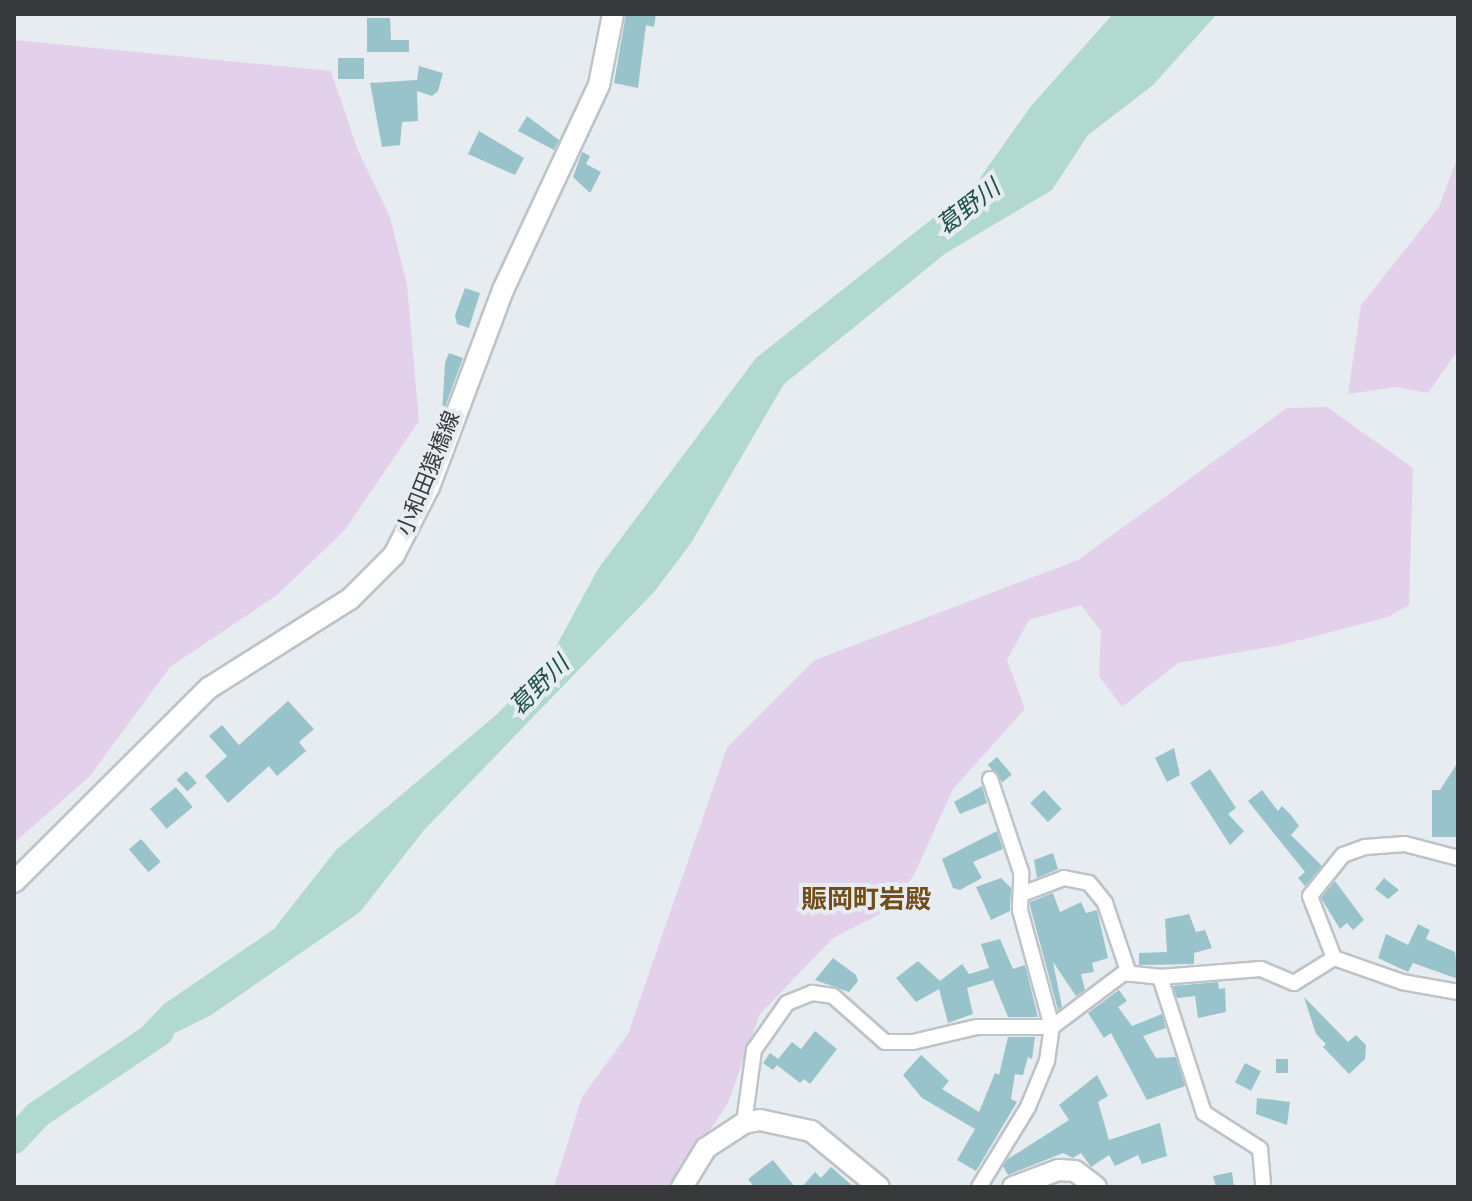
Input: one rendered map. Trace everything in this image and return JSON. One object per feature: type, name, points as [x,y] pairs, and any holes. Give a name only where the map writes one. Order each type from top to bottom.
[{"type":"main road","name":"小和田猿橋線","points":[[14,882],[209,688],[350,599],[394,555],[429,487],[503,290],[599,85],[613,14]]},
{"type":"main road","points":[[682,1187],[706,1148],[744,1123],[777,1121],[811,1131],[879,1187]]},
{"type":"main road","points":[[1013,1187],[1058,1170],[1075,1171],[1096,1187]]},
{"type":"street","points":[[979,1187],[1028,1107],[1047,1061],[1052,1027],[1026,935],[1012,834],[990,779]]},
{"type":"street","points":[[1458,858],[1405,844],[1343,855],[1310,896],[1334,958],[1402,982],[1458,992]]},
{"type":"street","points":[[1022,894],[1064,878],[1089,883],[1105,903],[1129,974]]},
{"type":"street","points":[[744,1123],[754,1050],[787,1003],[812,993],[833,996],[885,1042],[913,1042],[977,1027],[1052,1027],[1129,974],[1160,977],[1248,969],[1294,983],[1334,958]]},
{"type":"street","points":[[1160,977],[1204,1113],[1260,1149],[1263,1187]]},
{"type":"shaded area","points":[[14,40],[331,71],[357,148],[390,217],[407,284],[419,421],[344,531],[277,595],[170,667],[90,776],[14,843]]},
{"type":"shaded area","points":[[1458,156],[1458,350],[1428,393],[1396,387],[1348,394],[1361,305],[1439,207]]},
{"type":"shaded area","points":[[1327,407],[1413,468],[1409,605],[1388,617],[1281,645],[1178,663],[1122,707],[1099,676],[1101,631],[1081,605],[1029,620],[1007,660],[1025,709],[953,789],[914,875],[886,911],[833,938],[760,1014],[728,1103],[672,1187],[554,1187],[582,1097],[628,1034],[727,748],[815,660],[1078,560],[1287,408]]},
{"type":"water","points":[[1113,14],[1217,14],[1153,85],[1088,135],[1052,190],[946,253],[784,384],[691,543],[654,592],[424,830],[360,912],[211,1015],[129,1056],[128,1042],[164,1004],[274,929],[336,850],[496,715],[545,667],[598,569],[756,358],[975,185],[1031,106]]},
{"type":"building","points":[[626,14],[656,14],[654,27],[646,25],[638,88],[614,83]]},
{"type":"building","points":[[367,18],[390,18],[391,40],[409,40],[409,52],[367,52]]},
{"type":"building","points":[[338,58],[364,58],[364,79],[338,79]]},
{"type":"building","points":[[419,66],[443,73],[438,91],[432,96],[417,91],[418,121],[402,122],[400,145],[382,147],[370,83],[417,80]]},
{"type":"building","points":[[527,116],[559,140],[554,150],[518,131]]},
{"type":"building","points":[[479,131],[524,158],[515,175],[468,154]]},
{"type":"building","points":[[582,152],[590,156],[586,164],[601,172],[590,193],[573,177]]},
{"type":"building","points":[[465,288],[480,293],[469,328],[457,324],[455,315]]},
{"type":"building","points":[[449,353],[463,358],[442,415],[445,363]]},
{"type":"building","points":[[288,701],[314,729],[299,742],[306,751],[277,776],[269,766],[228,803],[205,776],[227,756],[209,736],[222,725],[239,745]]},
{"type":"building","points":[[1174,748],[1180,775],[1167,782],[1155,758]]},
{"type":"building","points":[[997,757],[1012,775],[1003,782],[988,765]]},
{"type":"building","points":[[1458,762],[1456,837],[1432,837],[1432,790],[1440,790]]},
{"type":"building","points":[[1210,769],[1236,808],[1228,814],[1244,831],[1230,845],[1190,783]]},
{"type":"building","points":[[186,771],[197,783],[187,792],[176,780]]},
{"type":"building","points":[[982,786],[987,803],[960,814],[954,802]]},
{"type":"building","points":[[176,787],[193,807],[167,829],[150,809]]},
{"type":"building","points":[[1044,790],[1062,809],[1048,822],[1030,803]]},
{"type":"building","points":[[1262,790],[1278,811],[1282,806],[1291,815],[1299,826],[1291,835],[1322,866],[1305,886],[1298,878],[1305,872],[1248,801]]},
{"type":"building","points":[[997,831],[1003,849],[973,862],[982,878],[960,890],[953,888],[942,859]]},
{"type":"building","points":[[141,839],[161,862],[149,872],[129,849]]},
{"type":"building","points":[[1053,853],[1058,869],[1037,878],[1034,860]]},
{"type":"building","points":[[1001,878],[1011,888],[1010,911],[991,920],[976,887]]},
{"type":"building","points":[[1384,878],[1399,890],[1388,899],[1375,889]]},
{"type":"building","points":[[1335,881],[1364,920],[1353,930],[1347,923],[1340,929],[1321,898]]},
{"type":"building","points":[[1053,893],[1060,912],[1081,902],[1086,913],[1097,910],[1108,958],[1092,963],[1094,972],[1081,974],[1085,990],[1076,996],[1053,962],[1062,1007],[1058,1010],[1030,906],[1030,902]]},
{"type":"building","points":[[1189,914],[1196,932],[1205,930],[1212,948],[1194,953],[1194,964],[1139,965],[1139,953],[1167,952],[1165,919]]},
{"type":"building","points":[[1418,924],[1430,930],[1426,939],[1455,952],[1458,979],[1413,963],[1408,972],[1378,958],[1386,934],[1408,945]]},
{"type":"building","points":[[1000,939],[1013,969],[1025,965],[1038,1017],[1008,1017],[993,980],[967,988],[973,1014],[948,1023],[939,989],[916,1002],[896,978],[918,961],[940,981],[962,964],[969,974],[989,968],[981,944]]},
{"type":"building","points":[[833,958],[856,975],[858,981],[849,992],[815,980]]},
{"type":"building","points":[[1218,982],[1219,989],[1225,988],[1226,1012],[1198,1018],[1195,996],[1177,998],[1173,986]]},
{"type":"building","points":[[1119,990],[1127,1001],[1118,1007],[1132,1026],[1162,1014],[1166,1028],[1143,1036],[1156,1058],[1176,1057],[1185,1086],[1147,1100],[1111,1033],[1104,1038],[1088,1013]]},
{"type":"building","points":[[1304,997],[1348,1042],[1356,1035],[1366,1045],[1365,1059],[1349,1074],[1323,1047],[1326,1044],[1316,1034]]},
{"type":"building","points":[[815,1031],[837,1049],[810,1084],[804,1079],[800,1083],[777,1065],[773,1070],[763,1063],[770,1053],[778,1059],[792,1042],[801,1049]]},
{"type":"building","points":[[1008,1037],[1035,1037],[1032,1059],[1028,1057],[1023,1075],[1015,1074],[1011,1099],[1017,1102],[976,1171],[957,1160],[975,1129],[922,1098],[903,1075],[921,1055],[949,1081],[942,1089],[979,1112],[995,1073],[999,1075]]},
{"type":"building","points":[[1276,1059],[1288,1059],[1288,1073],[1276,1073]]},
{"type":"building","points":[[1245,1063],[1261,1071],[1251,1091],[1235,1083]]},
{"type":"building","points":[[1097,1075],[1108,1096],[1098,1102],[1109,1140],[1160,1123],[1167,1156],[1142,1164],[1138,1155],[1115,1166],[1109,1155],[1091,1167],[1081,1153],[1073,1158],[1063,1153],[1008,1175],[1003,1166],[1008,1159],[1069,1120],[1059,1105]]},
{"type":"building","points":[[1257,1098],[1290,1102],[1287,1125],[1256,1114]]},
{"type":"building","points":[[773,1160],[795,1187],[754,1187],[748,1179]]},
{"type":"building","points":[[831,1167],[854,1187],[802,1187],[815,1172],[821,1178]]},
{"type":"building","points":[[1232,1172],[1234,1187],[1216,1187],[1213,1176]]},
{"type":"waterway","name":"葛野川","points":[[14,1140],[37,1115],[160,1032]]},
{"type":"district","name":"賑岡町岩殿","points":[[866,902]]}]
